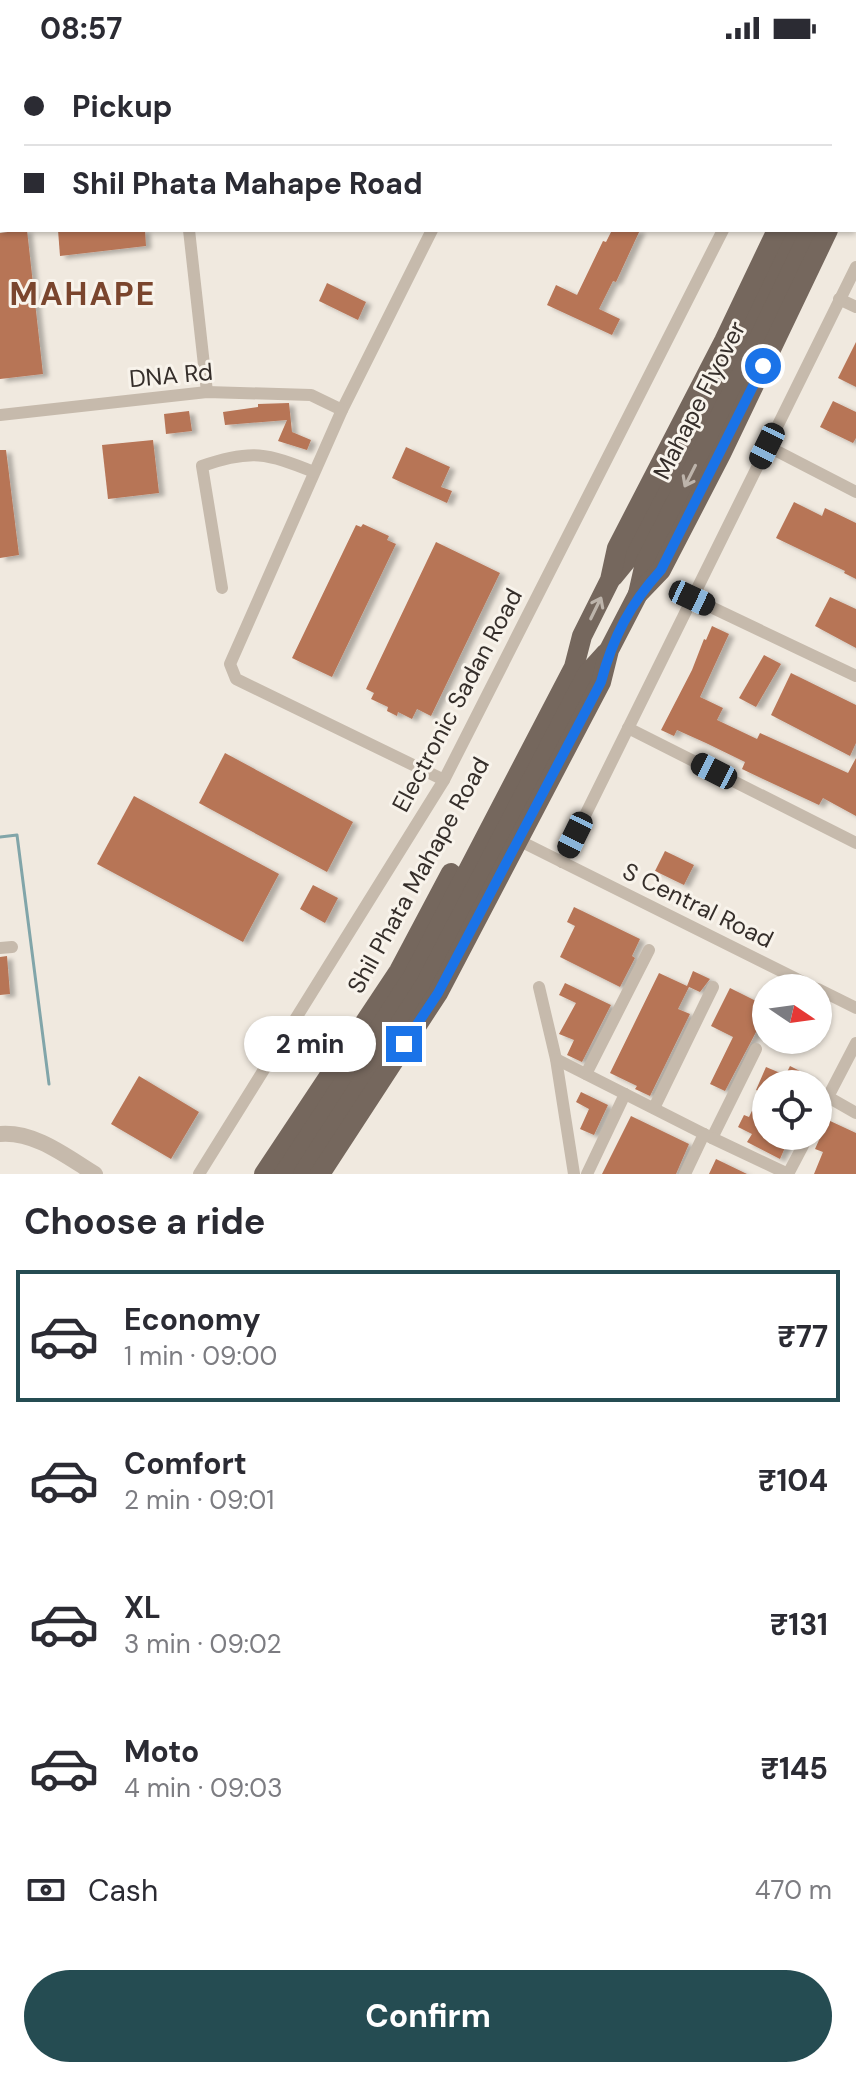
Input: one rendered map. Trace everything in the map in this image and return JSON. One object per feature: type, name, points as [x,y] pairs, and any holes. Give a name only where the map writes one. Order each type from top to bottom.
[{"type":"main road","points":[[303,1174],[425,985],[581,671],[582,636],[610,580],[617,548],[724,341],[776,232]]},
{"type":"main road","name":"Mahape Flyover","points":[[638,594],[638,559],[793,232]]},
{"type":"main road","name":"Mahape Flyover","points":[[610,580],[638,559],[752,353],[810,232]]},
{"type":"main road","points":[[320,1174],[438,993],[601,682],[609,650],[638,594],[661,570],[727,441],[827,232]]},
{"type":"main road","name":"Shil Phata Mahape Road","points":[[264,1174],[399,971],[563,661],[582,636]]},
{"type":"main road","points":[[284,1174],[412,978],[581,671],[609,650]]},
{"type":"street","points":[[189,232],[207,392]]},
{"type":"street","points":[[431,232],[342,410],[230,664],[236,679],[444,780]]},
{"type":"street","name":"Electronic Sadan Road","points":[[199,1174],[444,780],[722,232]]},
{"type":"street","points":[[562,862],[856,267]]},
{"type":"street","points":[[839,299],[856,307]]},
{"type":"street","name":"DNA Rd","points":[[0,415],[207,392],[311,395],[342,410]]},
{"type":"street","points":[[767,446],[856,492]]},
{"type":"street","points":[[222,588],[202,466],[236,455],[270,456],[314,472]]},
{"type":"street","points":[[692,598],[856,676]]},
{"type":"street","points":[[628,728],[856,843]]},
{"type":"street","name":"S Central Road","points":[[518,840],[787,974]]},
{"type":"street","points":[[586,1074],[649,950]]},
{"type":"street","points":[[539,987],[556,1059],[574,1170],[560,1174]]},
{"type":"street","points":[[654,1108],[713,987]]},
{"type":"street","name":"S Central Road","points":[[832,996],[856,1008]]},
{"type":"street","points":[[832,1089],[856,1043]]},
{"type":"street","points":[[685,1174],[753,1054]]},
{"type":"street","points":[[556,1059],[788,1174],[801,1150]]},
{"type":"street","points":[[587,1174],[625,1094]]},
{"type":"street","points":[[832,1099],[856,1113]]},
{"type":"street","points":[[0,1134],[40,1141],[95,1174]]},
{"type":"building","points":[[27,232],[43,374],[0,379],[0,233]]},
{"type":"building","points":[[58,232],[145,232],[146,246],[60,256]]},
{"type":"building","points":[[611,232],[639,232],[616,282],[613,281],[599,309],[620,319],[612,335],[547,305],[556,285],[577,295],[603,241],[606,242]]},
{"type":"building","points":[[327,283],[366,302],[358,320],[319,301]]},
{"type":"building","points":[[856,342],[856,387],[838,378]]},
{"type":"building","points":[[833,401],[856,412],[856,438],[853,443],[820,427]]},
{"type":"building","points":[[289,403],[292,432],[311,440],[307,450],[278,441],[287,420],[225,425],[223,412],[258,407],[258,404]]},
{"type":"building","points":[[189,411],[192,431],[166,434],[164,414]]},
{"type":"building","points":[[153,440],[159,493],[108,499],[102,445]]},
{"type":"building","points":[[406,447],[450,467],[441,487],[452,491],[447,503],[392,478]]},
{"type":"building","points":[[0,450],[6,450],[19,555],[0,558]]},
{"type":"building","points":[[794,502],[822,516],[825,508],[856,523],[856,579],[776,538]]},
{"type":"building","points":[[363,524],[389,536],[387,540],[396,544],[332,677],[292,658],[356,525],[361,527]]},
{"type":"building","points":[[436,542],[500,573],[431,716],[417,709],[412,719],[398,712],[397,716],[387,711],[388,707],[371,699],[374,693],[366,689]]},
{"type":"building","points":[[830,597],[856,609],[856,648],[815,626]]},
{"type":"building","points":[[712,626],[729,634],[700,697],[723,708],[717,720],[757,739],[760,733],[848,773],[856,758],[856,816],[823,798],[819,805],[742,769],[745,762],[677,730],[674,736],[661,730]]},
{"type":"building","points":[[764,655],[781,664],[756,707],[739,698]]},
{"type":"building","points":[[791,673],[856,705],[856,743],[850,756],[771,715]]},
{"type":"building","points":[[225,753],[353,822],[327,872],[199,803]]},
{"type":"building","points":[[134,796],[279,874],[243,942],[97,864]]},
{"type":"building","points":[[665,851],[694,865],[684,885],[655,871]]},
{"type":"building","points":[[313,885],[338,898],[325,923],[300,909]]},
{"type":"building","points":[[574,907],[640,939],[632,956],[635,958],[620,987],[560,957],[575,926],[567,922]]},
{"type":"building","points":[[7,956],[10,994],[0,995],[0,957]]},
{"type":"building","points":[[693,971],[710,979],[700,992],[689,987],[678,1009],[690,1014],[650,1096],[610,1073],[659,973],[687,986]]},
{"type":"building","points":[[565,983],[611,1005],[582,1062],[567,1055],[574,1040],[559,1034],[576,1003],[559,995]]},
{"type":"building","points":[[730,988],[752,999],[752,1040],[725,1091],[710,1084],[733,1037],[711,1026]]},
{"type":"building","points":[[139,1076],[199,1112],[171,1159],[111,1124]]},
{"type":"building","points":[[581,1092],[608,1105],[594,1135],[580,1129],[589,1109],[576,1102]]},
{"type":"building","points":[[752,1111],[752,1134],[738,1127],[744,1115],[749,1117]]},
{"type":"building","points":[[631,1116],[689,1144],[676,1174],[602,1174]]},
{"type":"building","points":[[832,1122],[856,1133],[856,1174],[814,1174],[823,1152],[818,1150],[832,1150]]},
{"type":"building","points":[[763,1150],[784,1150],[780,1159]]},
{"type":"building","points":[[716,1159],[747,1174],[709,1174]]},
{"type":"waterway","points":[[0,837],[17,835],[49,1084]]},
{"type":"district","name":"MAHAPE","points":[[83,294]]},
{"type":"route","points":[[404,1044],[438,993],[601,682],[609,650],[638,594],[661,570],[763,366]]}]
